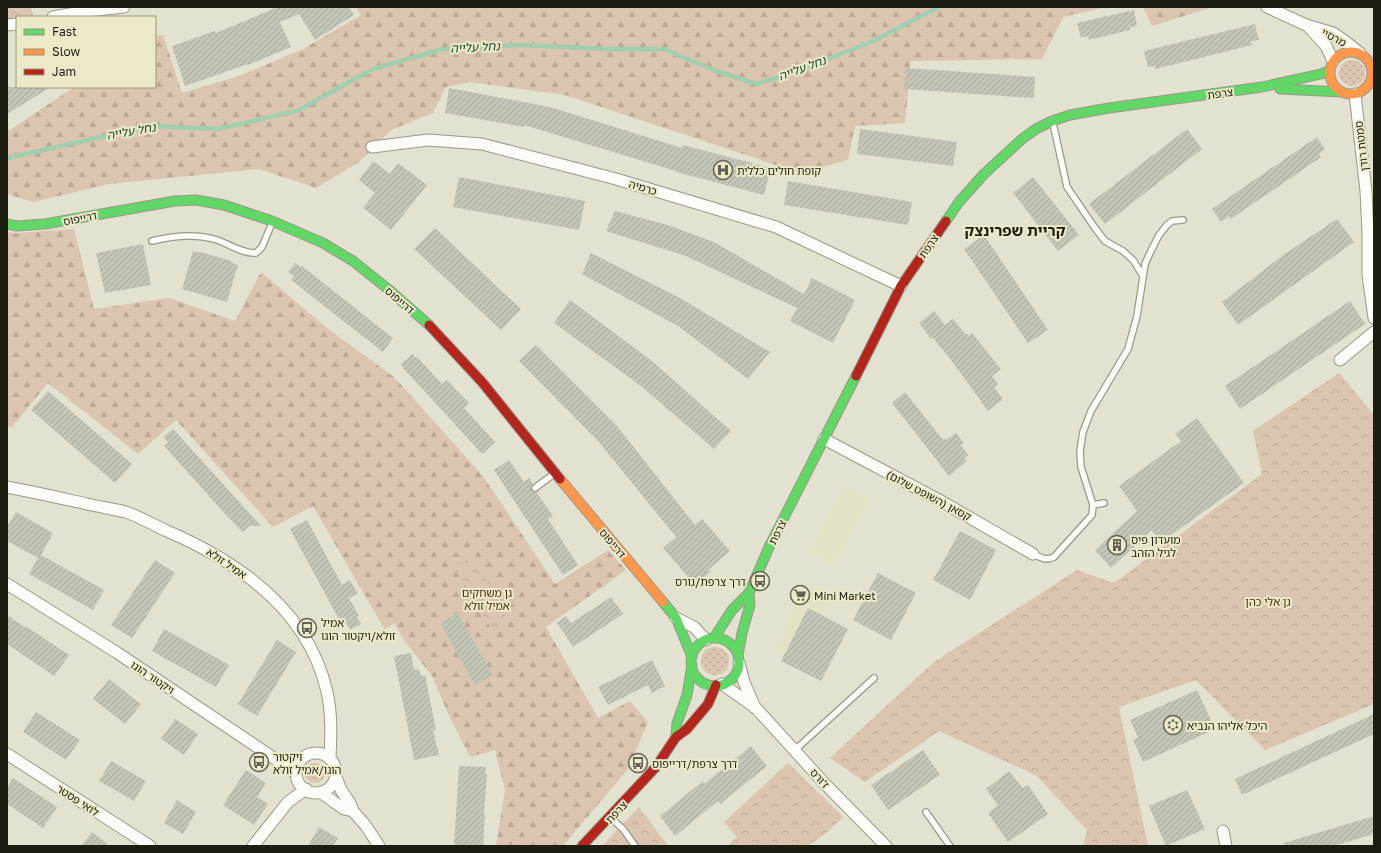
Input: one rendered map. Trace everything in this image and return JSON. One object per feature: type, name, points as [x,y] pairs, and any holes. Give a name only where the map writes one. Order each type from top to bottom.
[{"type":"street","points":[[59,16],[124,7]]},
{"type":"street","name":"מרסיי","points":[[1268,7],[1306,25],[1332,33],[1366,56]]},
{"type":"street","name":"מרסיי","points":[[1306,25],[1326,46],[1331,66]]},
{"type":"street","points":[[1352,51],[1366,56],[1372,66],[1372,83],[1355,94],[1342,92],[1332,84],[1329,75],[1331,66],[1338,56],[1344,52],[1352,51]]},
{"type":"street","name":"צרפת","points":[[710,639],[732,610],[748,593],[770,545],[901,286],[964,196],[984,174],[1022,139],[1036,129],[1052,121],[1070,115],[1109,108],[1262,87],[1322,74],[1331,66]]},
{"type":"street","name":"צרפת","points":[[1262,87],[1342,92]]},
{"type":"street","name":"סמטת רודן","points":[[1355,94],[1366,191],[1368,275],[1374,318]]},
{"type":"street","name":"כרמיה","points":[[372,147],[428,140],[482,144],[609,177],[776,227],[901,286]]},
{"type":"street","name":"דרייפוס","points":[[7,224],[17,226],[45,224],[158,203],[196,200],[224,205],[272,221],[323,243],[366,271],[400,299],[424,320],[476,376],[676,618],[692,661]]},
{"type":"street","points":[[1340,360],[1374,332]]},
{"type":"street","name":"קסאן (השופט שלום)","points":[[824,439],[939,500],[1034,554]]},
{"type":"street","name":"אמיל זולא","points":[[7,488],[36,492],[126,513],[195,543],[231,564],[265,591],[296,624],[308,642],[317,660],[324,679],[330,706],[330,758]]},
{"type":"street","name":"ויקטור הוגו","points":[[7,584],[116,652],[296,773]]},
{"type":"street","name":"צרפת","points":[[739,659],[742,633],[750,605],[748,593]]},
{"type":"street","name":"דרייפוס","points":[[676,618],[694,627],[710,639]]},
{"type":"street","points":[[710,639],[721,639],[729,642],[735,648],[739,659],[737,670],[733,678],[719,685],[708,684],[698,679],[694,672],[692,661],[694,650],[699,644],[710,639]]},
{"type":"street","name":"ז'ורס","points":[[739,659],[744,682],[756,708]]},
{"type":"street","name":"צרפת","points":[[676,737],[677,723],[687,695],[692,661]]},
{"type":"street","name":"צרפת","points":[[582,846],[656,767],[676,737],[687,729],[708,704],[719,685]]},
{"type":"street","name":"ז'ורס","points":[[719,685],[756,708],[886,846]]},
{"type":"street","points":[[336,777],[330,787],[320,792],[313,792],[301,785],[296,773],[298,766],[308,755],[317,753],[330,758],[335,767],[336,777],[341,790],[350,802],[353,811],[370,831],[379,846]]},
{"type":"street","name":"לואי פסטר","points":[[7,754],[150,846]]},
{"type":"street","points":[[253,846],[288,802],[306,789]]},
{"type":"street","points":[[320,792],[344,809],[353,811]]},
{"type":"street","points":[[1223,832],[1226,846]]},
{"type":"lane","points":[[1052,121],[1067,187],[1106,241],[1123,251],[1132,260],[1143,276]]},
{"type":"lane","points":[[1034,554],[1045,559],[1054,557],[1092,515],[1093,505],[1081,467],[1080,451],[1083,432],[1091,411],[1128,349],[1137,316],[1145,264],[1150,253],[1159,235],[1172,221],[1183,220]]},
{"type":"lane","points":[[152,241],[180,236],[202,237],[216,240],[247,252],[256,253],[262,247],[272,221]]},
{"type":"lane","points":[[535,488],[555,473]]},
{"type":"lane","points":[[1093,505],[1104,503]]},
{"type":"lane","points":[[795,750],[874,678]]},
{"type":"lane","points":[[926,812],[950,846]]},
{"type":"lane","points":[[610,817],[623,829],[634,846]]},
{"type":"shaded area","points":[[845,485],[870,499],[833,565],[808,552]]},
{"type":"shaded area","points":[[806,584],[835,597],[801,663],[774,649]]},
{"type":"green space","points":[[7,7],[31,7],[33,16],[16,16],[16,19],[7,20]]},
{"type":"green space","points":[[356,7],[1106,7],[1063,17],[1042,59],[911,61],[905,123],[855,126],[848,160],[800,173],[565,95],[470,82],[446,87],[433,113],[391,130],[359,162],[316,188],[259,169],[109,184],[33,202],[7,194],[7,132],[73,88],[156,88],[156,36],[163,35],[182,93],[239,76],[303,49],[361,15]]},
{"type":"green space","points":[[1143,7],[1213,7],[1152,26]]},
{"type":"green space","points":[[1352,60],[1361,64],[1365,73],[1361,82],[1352,86],[1343,82],[1339,73],[1343,64]]},
{"type":"green space","points":[[74,229],[94,309],[169,298],[235,321],[261,272],[327,328],[394,377],[483,476],[555,584],[608,550],[626,570],[546,627],[598,718],[630,701],[648,722],[628,769],[563,846],[496,846],[505,790],[495,750],[470,757],[447,711],[432,676],[404,640],[394,623],[385,630],[313,506],[273,527],[176,420],[138,454],[48,383],[12,427],[7,425],[7,232],[15,233]]},
{"type":"green space","name":"גן אלי כהן","points":[[1339,373],[1374,415],[1374,704],[1265,750],[1196,680],[1119,707],[1148,846],[1083,846],[1087,830],[1037,776],[939,731],[865,782],[830,758],[934,662],[1077,570],[1114,583],[1262,474],[1253,431]]},
{"type":"green space","name":"גן משחקים אמיל זולא","points":[[469,558],[476,569],[502,600],[507,631],[491,628],[455,568]]},
{"type":"green space","points":[[715,647],[725,651],[729,661],[725,671],[715,675],[705,671],[701,661],[705,651]]},
{"type":"green space","points":[[315,763],[322,766],[325,773],[322,780],[315,783],[308,780],[305,773],[308,766]]},
{"type":"green space","points":[[788,763],[843,817],[824,835],[807,846],[728,846],[737,837],[724,822]]},
{"type":"green space","points":[[639,807],[668,846],[602,846]]},
{"type":"building","points":[[278,7],[349,7],[354,15],[315,40],[299,14],[280,22],[291,47],[248,65],[185,86],[172,46],[215,31],[216,33]]},
{"type":"building","points":[[1134,10],[1137,26],[1130,27],[1130,30],[1089,40],[1088,36],[1081,38],[1077,23]]},
{"type":"building","points":[[1255,24],[1259,40],[1251,41],[1252,45],[1155,69],[1155,66],[1148,67],[1144,51]]},
{"type":"building","points":[[906,68],[1035,77],[1034,98],[904,89]]},
{"type":"building","points":[[7,87],[49,88],[7,114]]},
{"type":"building","points":[[449,88],[550,107],[682,148],[683,145],[771,168],[764,195],[676,172],[524,125],[524,127],[445,113]]},
{"type":"building","points":[[860,129],[957,142],[953,166],[857,154]]},
{"type":"building","points":[[1187,129],[1202,149],[1105,224],[1089,204]]},
{"type":"building","points":[[1317,137],[1325,149],[1319,154],[1321,157],[1231,219],[1229,216],[1221,222],[1212,209]]},
{"type":"building","points":[[373,161],[390,174],[398,163],[427,185],[391,230],[363,208],[375,193],[359,180]]},
{"type":"building","points":[[459,177],[585,201],[579,230],[453,207]]},
{"type":"building","points":[[1033,177],[1079,235],[1058,251],[1013,193]]},
{"type":"building","points":[[788,181],[912,202],[908,225],[784,205]]},
{"type":"building","points":[[615,211],[668,225],[714,242],[804,294],[812,278],[855,300],[833,343],[790,321],[797,308],[686,256],[606,231]]},
{"type":"building","points":[[1337,219],[1354,242],[1238,325],[1222,302],[1286,253]]},
{"type":"building","points":[[435,228],[521,309],[501,330],[414,249]]},
{"type":"building","points":[[984,235],[1048,330],[1028,343],[964,249]]},
{"type":"building","points":[[143,244],[151,285],[105,293],[96,253]]},
{"type":"building","points":[[193,251],[231,261],[238,265],[227,302],[182,289]]},
{"type":"building","points":[[591,253],[680,298],[770,352],[748,379],[678,326],[582,274]]},
{"type":"building","points":[[295,263],[301,267],[302,266],[393,338],[383,352],[291,280],[294,276],[288,272]]},
{"type":"building","points":[[570,300],[652,361],[731,431],[714,449],[641,386],[554,323]]},
{"type":"building","points":[[1350,301],[1365,324],[1240,409],[1225,386]]},
{"type":"building","points":[[934,311],[945,325],[953,319],[965,334],[969,336],[972,333],[1001,369],[992,376],[998,384],[994,387],[1003,399],[988,411],[951,360],[933,338],[931,339],[919,323]]},
{"type":"building","points":[[536,345],[617,426],[695,525],[702,519],[730,551],[708,570],[710,572],[695,585],[663,548],[676,537],[598,441],[519,361]]},
{"type":"building","points":[[413,354],[442,384],[447,380],[469,403],[464,408],[495,442],[482,454],[404,369],[401,364]]},
{"type":"building","points":[[48,391],[132,464],[115,483],[31,410]]},
{"type":"building","points":[[905,392],[943,440],[945,438],[946,440],[956,433],[964,443],[961,445],[968,455],[964,458],[967,461],[949,476],[892,403]]},
{"type":"building","points":[[1197,418],[1244,483],[1160,543],[1152,530],[1111,568],[1095,550],[1137,511],[1119,486],[1181,441],[1175,434]]},
{"type":"building","points":[[173,429],[261,526],[249,526],[243,532],[227,516],[164,446],[168,442],[163,437]]},
{"type":"building","points":[[509,460],[524,482],[529,478],[533,484],[531,487],[532,491],[539,492],[537,493],[553,516],[548,519],[578,565],[563,575],[494,470]]},
{"type":"building","points":[[16,512],[53,533],[41,555],[104,590],[93,610],[29,574],[38,558],[7,541],[7,527]]},
{"type":"building","points":[[307,520],[342,585],[350,580],[358,594],[349,598],[359,616],[357,617],[361,624],[350,630],[346,623],[342,625],[290,529]]},
{"type":"building","points":[[960,531],[996,550],[970,600],[933,580]]},
{"type":"building","points":[[155,560],[175,573],[132,638],[111,625]]},
{"type":"building","points":[[878,573],[916,593],[891,640],[853,620]]},
{"type":"building","points":[[611,597],[623,614],[573,647],[557,623],[566,616],[571,623]]},
{"type":"building","points":[[808,608],[848,629],[821,681],[781,661]]},
{"type":"building","points":[[458,613],[493,675],[475,685],[440,623]]},
{"type":"building","points":[[7,615],[69,655],[54,676],[7,644]]},
{"type":"building","points":[[164,629],[229,665],[216,687],[152,651]]},
{"type":"building","points":[[277,640],[296,652],[257,716],[238,704]]},
{"type":"building","points":[[411,653],[414,670],[419,669],[421,676],[425,675],[436,730],[433,730],[439,755],[414,760],[394,656]]},
{"type":"building","points":[[652,660],[665,686],[652,693],[648,685],[608,705],[598,687]]},
{"type":"building","points":[[109,679],[141,704],[125,724],[93,699]]},
{"type":"building","name":"היכל אליהו הנביא","points":[[1197,690],[1215,729],[1143,762],[1133,740],[1138,737],[1130,720]]},
{"type":"building","points":[[36,712],[80,740],[66,760],[23,732]]},
{"type":"building","points":[[1374,714],[1374,734],[1242,795],[1235,779]]},
{"type":"building","points":[[175,719],[198,734],[184,755],[161,739]]},
{"type":"building","points":[[751,746],[767,766],[720,804],[718,801],[675,836],[660,816],[703,781],[704,784]]},
{"type":"building","points":[[923,750],[940,775],[888,810],[871,785]]},
{"type":"building","points":[[111,761],[146,781],[134,801],[99,781]]},
{"type":"building","points":[[459,766],[486,767],[485,774],[487,774],[483,846],[454,846]]},
{"type":"building","points":[[246,770],[266,783],[257,797],[268,804],[254,825],[223,805]]},
{"type":"building","points":[[1009,771],[1023,788],[1028,785],[1048,814],[1008,842],[988,813],[998,805],[986,789]]},
{"type":"building","points":[[13,778],[57,807],[43,828],[7,804],[7,787]]},
{"type":"building","points":[[1187,790],[1205,829],[1166,846],[1149,806]]},
{"type":"building","points":[[177,800],[196,812],[183,834],[164,823]]},
{"type":"building","points":[[1374,816],[1374,834],[1334,846],[1285,846],[1284,843]]},
{"type":"building","points":[[319,827],[338,838],[333,846],[308,846]]},
{"type":"building","points":[[92,832],[110,846],[81,846]]},
{"type":"waterway","name":"נחל עלייה","points":[[7,158],[151,126],[218,129],[297,111],[373,69],[443,49],[519,45],[607,49],[664,49],[711,69],[756,84],[798,71],[873,41],[939,7]]},
{"type":"traffic: fast","points":[[946,221],[959,202],[984,174],[1022,139],[1036,129],[1052,121],[1070,115],[1109,108],[1262,87],[1329,71]]},
{"type":"traffic: fast","points":[[1280,89],[1342,92]]},
{"type":"traffic: fast","points":[[7,224],[17,226],[45,224],[175,201],[196,200],[224,205],[272,221],[323,243],[353,261],[429,325]]},
{"type":"traffic: fast","points":[[714,638],[732,610],[749,593],[770,545],[856,376]]},
{"type":"traffic: fast","points":[[738,655],[742,633],[750,605],[749,593]]},
{"type":"traffic: fast","points":[[663,602],[676,618],[692,657]]},
{"type":"traffic: fast","points":[[715,638],[724,640],[732,645],[737,653],[739,662],[737,671],[732,679],[724,684],[715,686],[706,684],[698,679],[693,671],[691,662],[693,653],[698,645],[706,640],[715,638]]},
{"type":"traffic: fast","points":[[676,737],[677,723],[687,695],[692,665]]},
{"type":"traffic: slow","points":[[1347,52],[1355,52],[1363,55],[1369,61],[1372,73],[1369,85],[1363,91],[1355,94],[1347,94],[1339,91],[1333,85],[1330,77],[1330,69],[1333,61],[1339,55],[1347,52]]},
{"type":"traffic: slow","points":[[560,479],[663,602]]},
{"type":"traffic: jam","points":[[856,376],[901,286],[946,221]]},
{"type":"traffic: jam","points":[[429,325],[482,382],[560,479]]},
{"type":"traffic: jam","points":[[582,846],[656,767],[676,737],[687,729],[708,704],[716,685]]},
{"type":"place","name":"קופת חולים כללית","points":[[723,170]]},
{"type":"place","name":"מועדון פיס לגיל הזהב","points":[[1117,545]]},
{"type":"place","name":"דרך צרפת/גורס","points":[[760,581]]},
{"type":"place","name":"Mini Market","points":[[800,595]]},
{"type":"place","name":"אמיל זולא/ויקטור הוגו","points":[[307,628]]},
{"type":"place","name":"היכל אליהו הנביא","points":[[1173,725]]},
{"type":"place","name":"ויקטור הוגו/אמיל זולא","points":[[259,762]]},
{"type":"place","name":"דרך צרפת/דרייפוס","points":[[638,763]]},
{"type":"district","name":"קריית שפרינצק","points":[[1015,230]]}]
